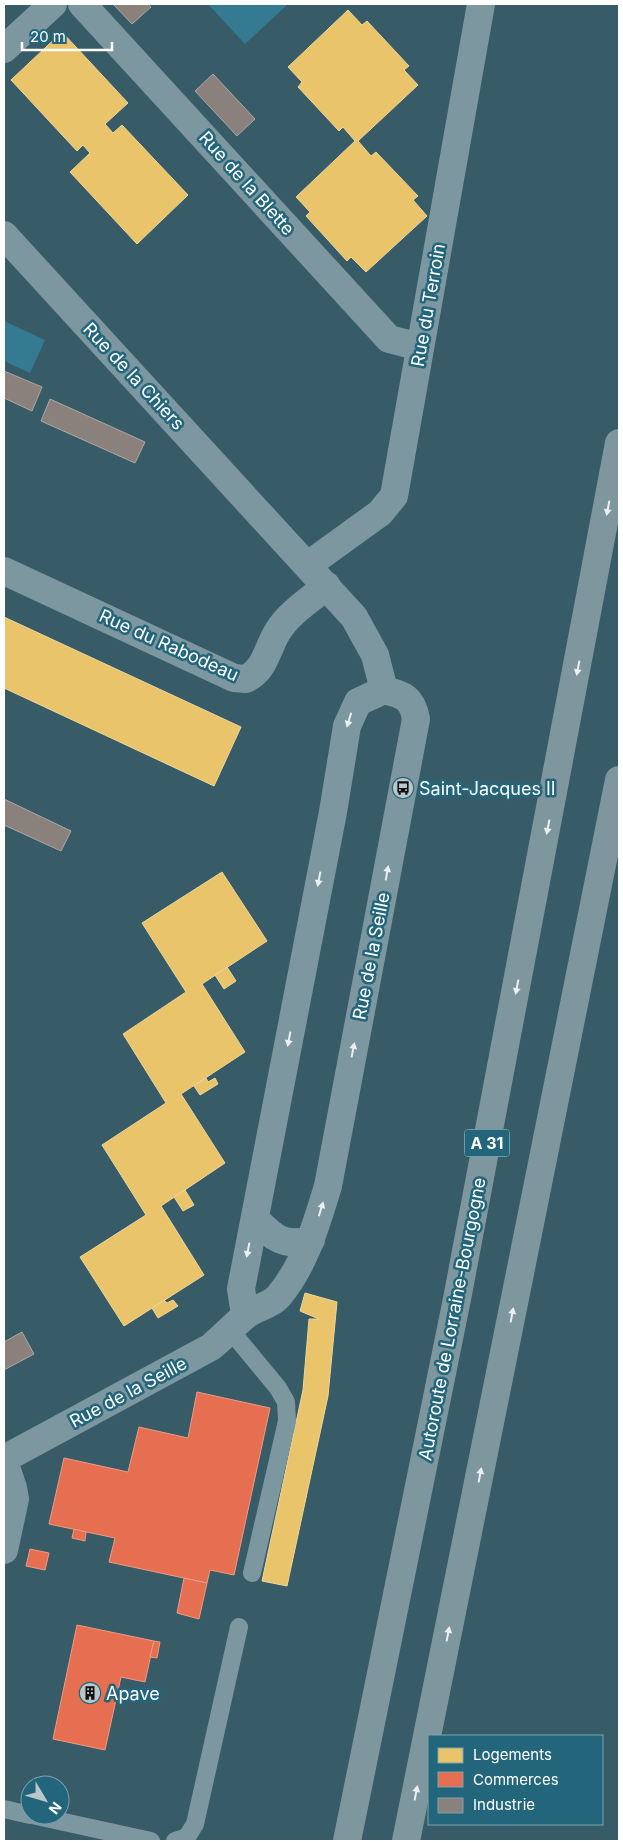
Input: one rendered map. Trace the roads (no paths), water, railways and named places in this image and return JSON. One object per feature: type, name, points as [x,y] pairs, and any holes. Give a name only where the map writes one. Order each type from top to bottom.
[{"type":"highway","name":"Autoroute de Lorraine-Bourgogne","points":[[347,1841],[458,1299],[619,443]]},
{"type":"highway","points":[[406,1841],[619,780]]},
{"type":"street","points":[[4,49],[53,4]]},
{"type":"street","name":"Rue de la Blette","points":[[82,4],[389,339],[420,347]]},
{"type":"street","name":"Rue du Terroin","points":[[308,565],[391,503],[396,486],[481,4]]},
{"type":"street","name":"Rue de la Chiers","points":[[4,235],[308,565]]},
{"type":"street","points":[[238,1323],[241,1289],[333,812],[347,726],[358,702],[384,690],[375,655],[354,617],[308,565]]},
{"type":"street","name":"Rue du Rabodeau","points":[[4,571],[234,678],[246,679],[260,669],[278,630],[291,616],[328,586]]},
{"type":"street","name":"Rue de la Seille","points":[[4,1460],[211,1347],[238,1323],[276,1299],[298,1266],[311,1240],[328,1186],[416,718],[414,705],[409,700],[399,694],[384,690]]},
{"type":"street","points":[[255,1218],[269,1232],[287,1243],[311,1240]]},
{"type":"street","points":[[4,1460],[15,1499],[4,1550]]},
{"type":"lane","points":[[238,1323],[286,1402],[287,1421],[252,1573]]},
{"type":"lane","points":[[175,1841],[187,1837],[195,1824],[239,1627]]},
{"type":"lane","points":[[4,1809],[20,1813]]},
{"type":"lane","points":[[70,1823],[151,1841]]},
{"type":"place","name":"Saint-Jacques II","points":[[403,788]]},
{"type":"place","name":"Apave","points":[[90,1693]]}]
